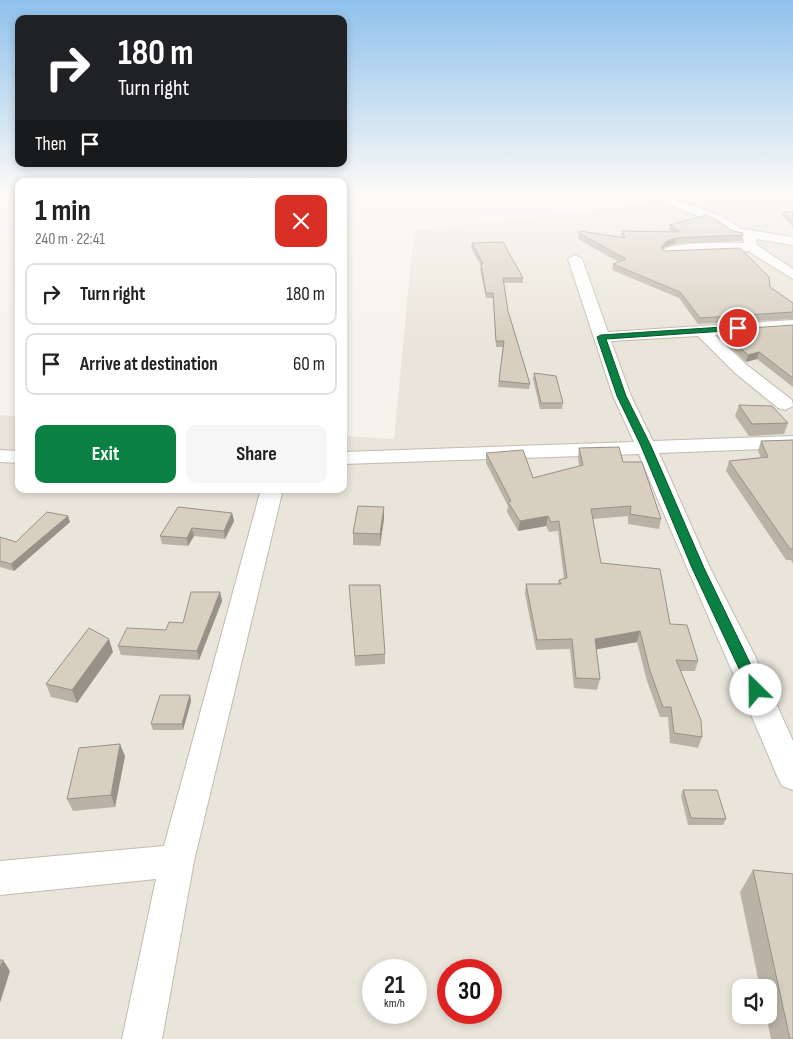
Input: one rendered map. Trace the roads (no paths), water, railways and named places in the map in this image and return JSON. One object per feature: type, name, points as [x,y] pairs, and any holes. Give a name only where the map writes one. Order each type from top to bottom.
[{"type":"street","points":[[668,252],[750,241],[793,241]]},
{"type":"street","points":[[750,241],[793,275]]},
{"type":"street","points":[[574,259],[622,396],[646,446],[698,568],[741,656],[793,776]]},
{"type":"street","points":[[601,337],[793,325]]},
{"type":"street","points":[[702,331],[725,356],[752,380],[785,404]]},
{"type":"street","points":[[347,458],[793,442]]},
{"type":"street","points":[[0,456],[15,457]]},
{"type":"street","points":[[142,1039],[176,862],[271,493]]},
{"type":"street","points":[[0,878],[176,862]]}]
